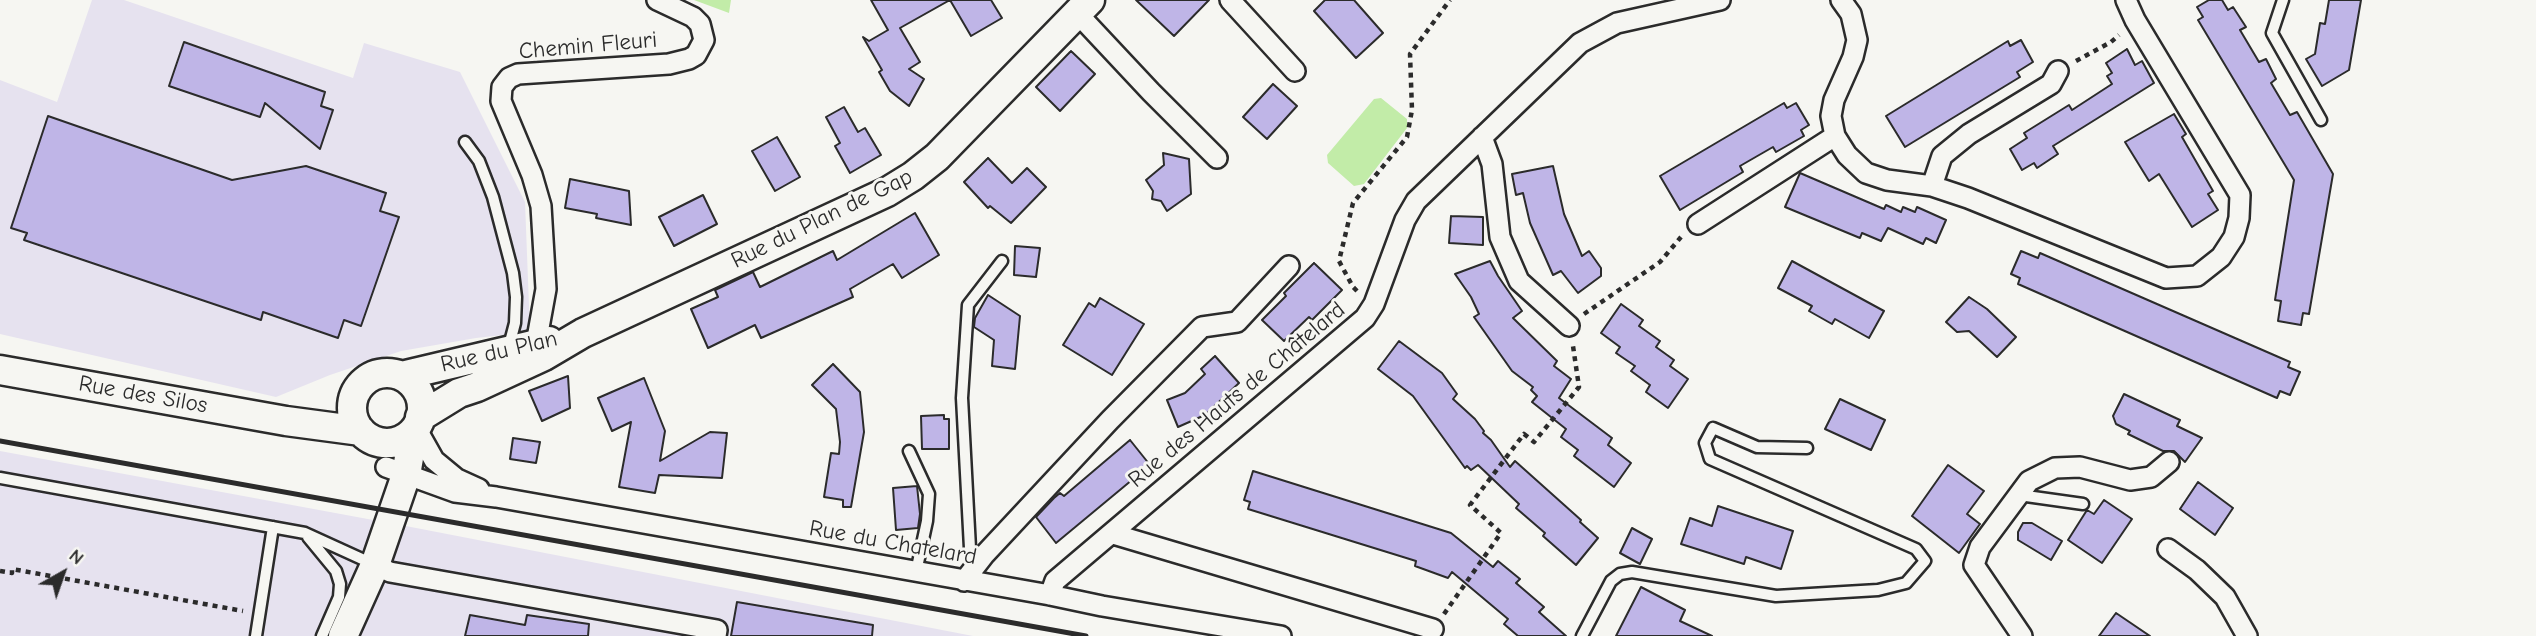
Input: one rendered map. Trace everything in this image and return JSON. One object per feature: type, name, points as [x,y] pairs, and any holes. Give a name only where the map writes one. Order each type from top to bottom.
[{"type":"main road","name":"Rue du Plan de Gap","points":[[583,333],[887,192],[913,176],[937,157],[1083,7]]},
{"type":"main road","name":"Rue du Plan","points":[[401,376],[583,333]]},
{"type":"main road","name":"Rue du Plan","points":[[415,427],[459,393],[544,356],[583,333]]},
{"type":"main road","name":"Rue des Silos","points":[[0,370],[286,421],[383,454]]},
{"type":"main road","points":[[286,421],[335,403],[376,375],[389,373],[401,376],[416,389],[422,408],[415,427],[383,454]]},
{"type":"main road","points":[[343,636],[375,565],[395,502],[383,454],[352,411],[357,390]]},
{"type":"street","name":"Chemin Fleuri","points":[[536,344],[546,289],[541,206],[532,175],[501,101],[502,87],[509,78],[518,74],[669,64],[689,60],[696,55],[704,40],[700,24],[694,17],[657,0]]},
{"type":"street","points":[[1230,0],[1295,71]]},
{"type":"street","name":"Rue des Hauts de Châtelard","points":[[1049,595],[1055,581],[1365,318],[1374,304],[1405,220],[1416,201],[1580,43],[1618,23],[1720,0]]},
{"type":"street","points":[[1841,0],[1851,14],[1857,40],[1853,57],[1834,100],[1831,116],[1835,136],[1847,155],[1866,173],[1887,180],[1932,186],[1968,198],[2166,278],[2197,276],[2221,257],[2234,237],[2239,218],[2240,195],[2135,20],[2126,0]]},
{"type":"street","points":[[1083,7],[1151,92],[1217,158]]},
{"type":"street","points":[[1932,186],[1942,156],[1969,134],[2051,84],[2058,71]]},
{"type":"street","points":[[1698,224],[1835,136]]},
{"type":"street","points":[[1482,137],[1492,164],[1500,237],[1519,281],[1569,326]]},
{"type":"street","points":[[968,576],[1110,420],[1202,327],[1237,322],[1289,266]]},
{"type":"street","name":"Rue du Chatelard","points":[[415,427],[433,460],[457,480],[496,497]]},
{"type":"street","name":"Rue du Chatelard","points":[[383,454],[455,492],[916,572],[968,576],[1102,606],[1281,636]]},
{"type":"street","points":[[2022,636],[1974,565],[1980,547],[2029,481],[2055,468],[2080,467],[2130,480],[2151,477],[2169,462]]},
{"type":"street","points":[[1113,534],[1433,629]]},
{"type":"street","points":[[2168,549],[2197,570],[2225,597],[2247,636]]},
{"type":"street","points":[[375,565],[390,572],[716,630],[716,636]]},
{"type":"lane","points":[[2283,0],[2272,33],[2321,120]]},
{"type":"lane","points":[[466,142],[479,161],[493,197],[513,273],[516,297],[515,323],[505,358],[477,387]]},
{"type":"lane","points":[[968,576],[962,398],[968,304],[1002,261]]},
{"type":"lane","points":[[1582,636],[1611,581],[1620,574],[1632,572],[1776,596],[1878,590],[1906,583],[1925,561],[1916,549],[1710,459],[1705,443],[1713,428],[1757,447],[1808,448]]},
{"type":"lane","points":[[909,451],[929,494],[927,521],[916,572]]},
{"type":"lane","points":[[0,478],[305,534],[375,565]]},
{"type":"lane","points":[[2018,495],[2083,503]]},
{"type":"lane","points":[[256,636],[273,527]]},
{"type":"lane","points":[[305,534],[336,571],[340,584],[339,597],[322,636]]},
{"type":"path","points":[[1374,304],[1353,287],[1339,261],[1350,214],[1353,203],[1407,137],[1412,110],[1410,54],[1451,0]]},
{"type":"path","points":[[2058,71],[2111,42],[2135,20]]},
{"type":"path","points":[[1433,629],[1501,533],[1470,505],[1524,434],[1534,442],[1579,387],[1577,361],[1569,326],[1660,262],[1688,229],[1698,224]]},
{"type":"path","points":[[0,571],[12,573],[12,569],[260,613]]},
{"type":"shaded area","points":[[92,0],[124,0],[353,78],[364,43],[460,72],[525,202],[530,332],[401,351],[276,397],[0,334],[0,80],[57,102]]},
{"type":"shaded area","points":[[0,451],[411,527],[973,636],[0,636]]},
{"type":"green space","points":[[694,0],[731,0],[729,13]]},
{"type":"green space","points":[[1381,98],[1407,119],[1407,128],[1364,184],[1354,186],[1328,163],[1327,155],[1374,99]]},
{"type":"building","points":[[871,0],[950,0],[900,28],[920,62],[909,69],[924,79],[909,106],[890,91],[879,72],[882,70],[863,37],[869,41],[888,30]]},
{"type":"building","points":[[950,0],[991,0],[1002,18],[971,36]]},
{"type":"building","points":[[1136,0],[1209,0],[1174,36]]},
{"type":"building","points":[[1325,0],[1354,0],[1383,33],[1356,58],[1314,11]]},
{"type":"building","points":[[2209,0],[2222,0],[2228,10],[2233,7],[2246,27],[2240,30],[2259,62],[2266,59],[2276,79],[2271,83],[2290,115],[2297,112],[2333,174],[2309,314],[2303,313],[2301,325],[2278,321],[2281,301],[2275,300],[2294,180],[2198,20],[2203,17],[2197,7]]},
{"type":"building","points":[[2329,0],[2361,0],[2349,70],[2322,86],[2306,59],[2315,54],[2320,23],[2325,24]]},
{"type":"building","points":[[2021,40],[2033,62],[2017,72],[2020,77],[1905,147],[1886,116],[2008,41],[2010,46]]},
{"type":"building","points":[[184,42],[325,92],[321,106],[333,110],[320,149],[265,103],[260,117],[169,86]]},
{"type":"building","points":[[2127,49],[2135,65],[2142,61],[2154,83],[2053,146],[2058,154],[2037,168],[2034,163],[2022,170],[2010,149],[2027,138],[2024,133],[2069,105],[2072,110],[2112,84],[2107,76],[2112,73],[2106,63]]},
{"type":"building","points":[[1071,51],[1095,74],[1060,111],[1036,87]]},
{"type":"building","points":[[1273,84],[1297,106],[1267,139],[1243,117]]},
{"type":"building","points":[[1784,103],[1787,108],[1796,103],[1809,125],[1801,130],[1804,136],[1776,152],[1773,147],[1740,166],[1743,172],[1680,210],[1660,176]]},
{"type":"building","points":[[844,107],[858,132],[865,128],[881,155],[850,173],[835,146],[840,143],[826,117]]},
{"type":"building","points":[[2174,114],[2186,134],[2182,137],[2213,191],[2208,194],[2218,210],[2192,227],[2159,174],[2149,181],[2125,142]]},
{"type":"building","points":[[48,116],[232,180],[306,166],[386,193],[380,211],[399,217],[361,326],[344,320],[338,338],[263,312],[261,320],[24,240],[27,233],[11,228]]},
{"type":"building","points":[[777,137],[800,177],[775,191],[752,151]]},
{"type":"building","points":[[1163,153],[1189,159],[1191,194],[1167,211],[1161,201],[1152,199],[1153,191],[1146,180],[1164,165]]},
{"type":"building","points":[[988,158],[1012,183],[1027,168],[1046,187],[1011,223],[990,206],[988,208],[964,182]]},
{"type":"building","points":[[1553,166],[1564,214],[1582,256],[1589,251],[1601,268],[1601,276],[1578,293],[1561,271],[1553,275],[1530,223],[1523,193],[1516,195],[1512,174]]},
{"type":"building","points":[[1800,173],[1884,209],[1886,205],[1901,212],[1903,207],[1915,212],[1917,207],[1946,220],[1936,243],[1926,238],[1923,244],[1888,228],[1881,241],[1862,233],[1860,238],[1785,207]]},
{"type":"building","points":[[570,179],[629,191],[631,225],[596,218],[597,214],[565,208]]},
{"type":"building","points":[[703,195],[717,224],[674,246],[659,217]]},
{"type":"building","points":[[915,213],[939,255],[902,278],[893,264],[850,289],[853,297],[761,338],[755,325],[708,348],[691,309],[718,297],[715,290],[753,272],[760,287],[833,251],[837,260]]},
{"type":"building","points":[[1451,216],[1483,217],[1483,245],[1449,243]]},
{"type":"building","points":[[1015,246],[1040,248],[1036,277],[1014,275]]},
{"type":"building","points":[[2021,251],[2038,258],[2040,253],[2290,362],[2288,367],[2300,372],[2290,395],[2280,391],[2277,398],[2018,284],[2020,278],[2011,274]]},
{"type":"building","points":[[1490,261],[1522,311],[1513,318],[1557,361],[1554,366],[1571,379],[1559,398],[1612,438],[1608,445],[1631,463],[1614,487],[1574,456],[1578,450],[1561,437],[1566,429],[1532,402],[1537,396],[1531,390],[1533,387],[1512,371],[1474,317],[1479,314],[1455,274]]},
{"type":"building","points":[[1792,261],[1884,311],[1869,338],[1835,319],[1832,324],[1809,311],[1812,306],[1778,288]]},
{"type":"building","points":[[1314,263],[1342,290],[1312,320],[1309,317],[1284,341],[1262,320]]},
{"type":"building","points":[[988,295],[1020,316],[1015,369],[992,366],[994,340],[974,327],[975,318]]},
{"type":"building","points":[[1969,297],[1987,309],[2016,337],[1997,357],[1969,331],[1957,332],[1946,322]]},
{"type":"building","points":[[1100,298],[1144,324],[1112,375],[1063,345],[1089,303],[1095,307]]},
{"type":"building","points":[[1621,304],[1643,320],[1639,326],[1660,341],[1656,347],[1674,360],[1670,366],[1688,379],[1668,408],[1646,392],[1650,385],[1631,371],[1635,366],[1616,353],[1620,347],[1601,333]]},
{"type":"building","points":[[1399,341],[1442,373],[1457,394],[1453,399],[1475,419],[1510,467],[1515,461],[1598,538],[1576,565],[1543,536],[1545,533],[1516,508],[1519,504],[1478,465],[1471,470],[1467,466],[1465,468],[1413,396],[1378,369]]},
{"type":"building","points":[[1215,356],[1239,383],[1205,415],[1178,427],[1167,400],[1185,393],[1205,374],[1201,369]]},
{"type":"building","points":[[833,364],[860,392],[864,432],[851,507],[843,507],[843,500],[824,497],[831,453],[839,454],[840,442],[836,409],[812,385]]},
{"type":"building","points":[[568,376],[570,408],[542,421],[529,391]]},
{"type":"building","points":[[644,378],[665,431],[660,461],[710,432],[727,433],[722,478],[659,475],[655,493],[619,487],[631,422],[612,431],[598,398]]},
{"type":"building","points":[[2124,394],[2180,420],[2177,426],[2202,438],[2185,462],[2174,451],[2163,451],[2128,434],[2130,431],[2116,424],[2113,416]]},
{"type":"building","points":[[1840,399],[1885,420],[1871,450],[1825,429]]},
{"type":"building","points":[[944,415],[944,419],[949,419],[949,449],[922,449],[921,416]]},
{"type":"building","points":[[513,438],[540,442],[536,463],[510,459]]},
{"type":"building","points":[[1130,440],[1150,465],[1056,543],[1036,517],[1060,493],[1064,496]]},
{"type":"building","points":[[1948,465],[1984,491],[1967,514],[1980,524],[1959,553],[1912,516]]},
{"type":"building","points":[[1253,471],[1451,533],[1493,567],[1498,561],[1520,579],[1516,583],[1544,607],[1539,612],[1566,636],[1518,636],[1504,624],[1508,619],[1452,572],[1448,578],[1415,566],[1416,561],[1248,509],[1250,502],[1244,500]]},
{"type":"building","points":[[2198,482],[2233,508],[2215,535],[2180,509]]},
{"type":"building","points":[[917,486],[920,514],[918,528],[896,530],[893,488]]},
{"type":"building","points":[[2104,500],[2132,519],[2102,563],[2068,540],[2087,510],[2094,514]]},
{"type":"building","points":[[1718,506],[1793,531],[1781,569],[1746,557],[1744,564],[1681,544],[1690,518],[1712,526]]},
{"type":"building","points":[[2023,523],[2032,523],[2062,541],[2051,560],[2018,540],[2018,532]]},
{"type":"building","points":[[1632,528],[1652,539],[1640,564],[1620,553]]},
{"type":"building","points":[[1641,587],[1685,610],[1680,621],[1712,636],[1616,636]]},
{"type":"building","points":[[737,602],[873,625],[872,636],[731,636]]},
{"type":"building","points":[[2116,613],[2150,636],[2099,636]]},
{"type":"building","points":[[470,615],[525,625],[527,615],[589,624],[588,636],[465,636]]},
{"type":"railway","points":[[0,441],[1086,636]]}]
